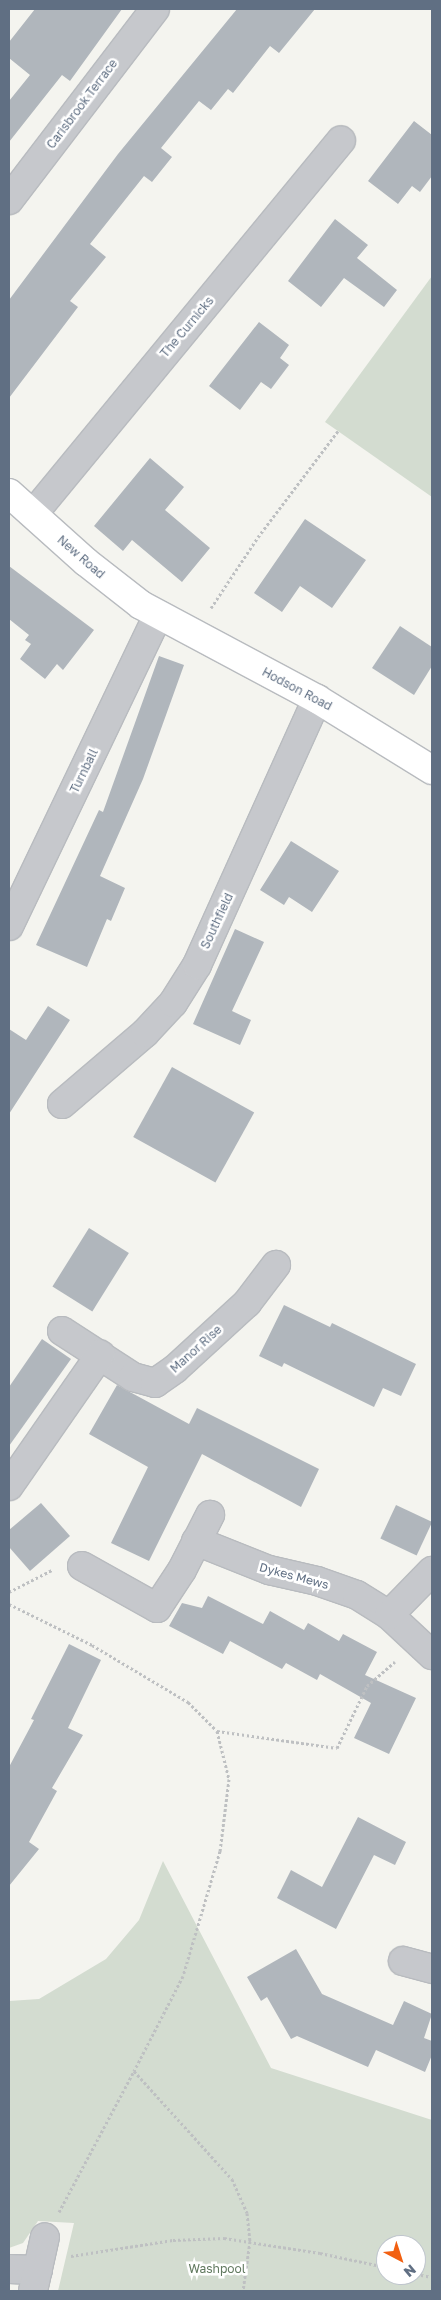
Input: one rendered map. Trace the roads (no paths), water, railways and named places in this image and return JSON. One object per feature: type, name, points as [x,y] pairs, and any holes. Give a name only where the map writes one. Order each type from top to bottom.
[{"type":"main road","name":"New Road","points":[[9,493],[115,586],[158,615]]},
{"type":"main road","name":"Hodson Road","points":[[158,615],[317,699],[432,770]]},
{"type":"street","name":"Carisbrook Terrace","points":[[9,200],[155,9]]},
{"type":"street","name":"The Curnicks","points":[[33,514],[341,140]]},
{"type":"street","name":"Turnball","points":[[9,926],[158,615]]},
{"type":"street","name":"Southfield","points":[[62,1104],[145,1033],[178,996],[197,965],[231,894],[317,699]]},
{"type":"street","name":"Manor Rise","points":[[62,1331],[133,1377],[155,1383],[175,1369],[247,1303],[276,1265]]},
{"type":"street","points":[[9,1486],[100,1355]]},
{"type":"street","points":[[82,1566],[157,1608],[182,1570],[210,1515]]},
{"type":"street","name":"Dykes Mews","points":[[196,1541],[269,1570],[339,1588],[389,1615],[425,1648]]},
{"type":"street","points":[[389,1615],[432,1571]]},
{"type":"street","points":[[403,1961],[432,1969]]},
{"type":"street","points":[[9,2269],[39,2263]]},
{"type":"park label","name":"Washpool","points":[[217,2269]]}]
